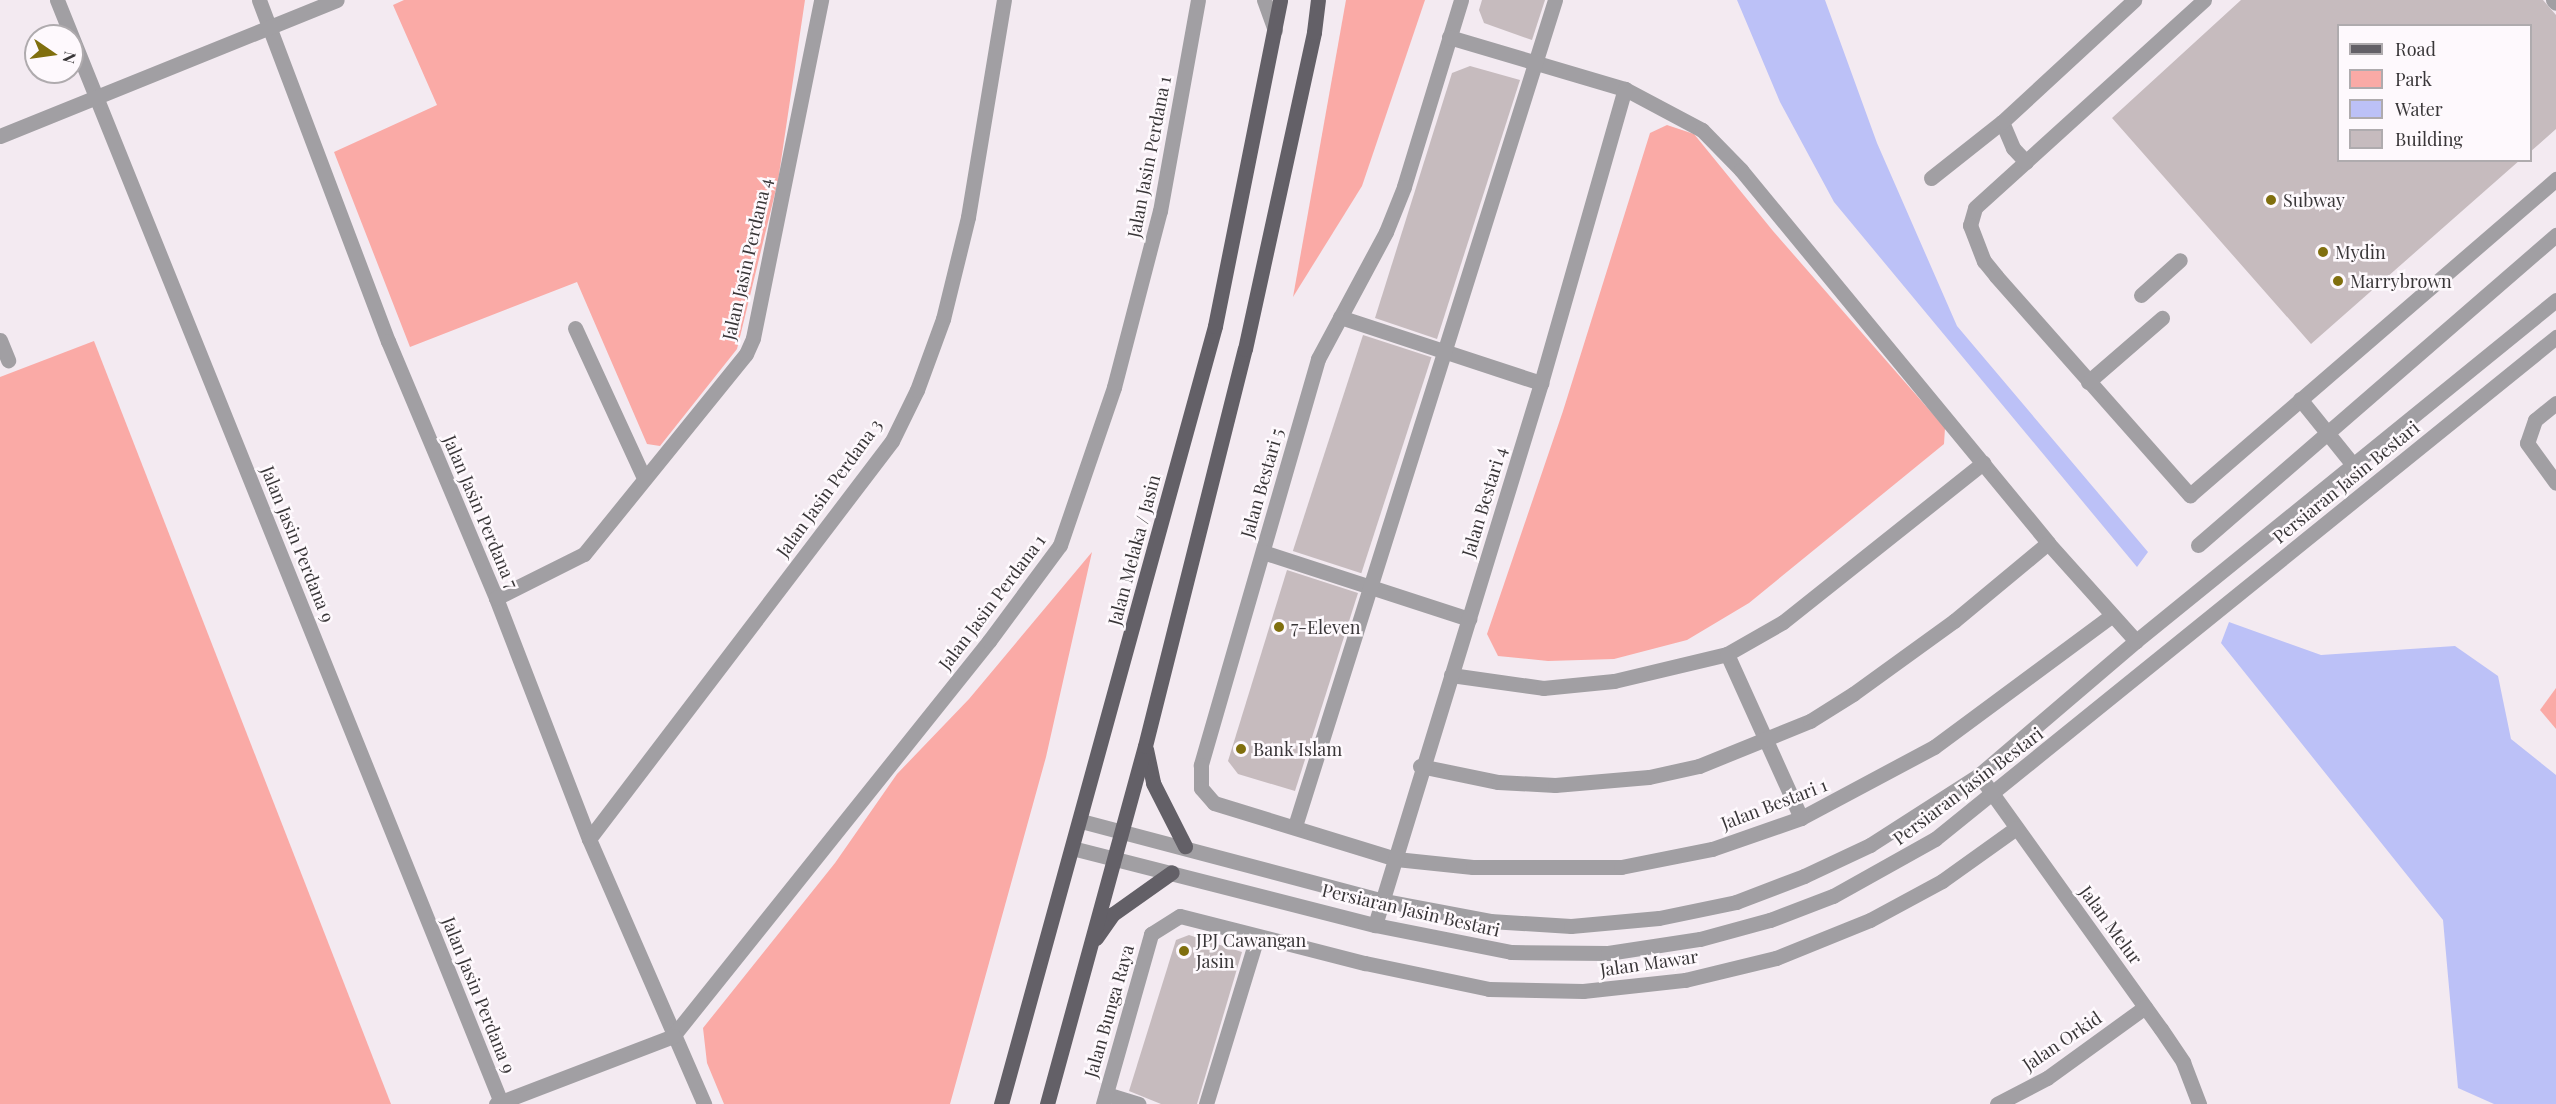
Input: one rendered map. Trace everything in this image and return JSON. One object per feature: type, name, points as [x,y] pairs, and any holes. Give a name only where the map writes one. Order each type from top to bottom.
[{"type":"main road","name":"Jalan Melaka / Jasin","points":[[1001,1104],[1081,821],[1215,326],[1280,0]]},
{"type":"main road","points":[[1047,1104],[1145,746],[1245,349],[1314,32],[1318,0]]},
{"type":"main road","points":[[1145,746],[1153,783],[1185,846]]},
{"type":"main road","points":[[1089,949],[1113,914],[1172,872]]},
{"type":"street","name":"Jalan Jasin Perdana 9","points":[[57,0],[98,97],[498,1103]]},
{"type":"street","name":"Jalan Jasin Perdana 7","points":[[259,0],[388,341],[496,598],[589,839],[673,1036]]},
{"type":"street","points":[[0,136],[337,0]]},
{"type":"street","name":"Jalan Jasin Perdana 4","points":[[496,598],[584,554],[746,354],[753,338],[821,0]]},
{"type":"street","name":"Jalan Jasin Perdana 3","points":[[589,839],[892,441],[917,390],[943,319],[968,217],[1004,0]]},
{"type":"street","name":"Jalan Jasin Perdana 1","points":[[673,1036],[989,641],[1060,545],[1114,387],[1160,212],[1198,0]]},
{"type":"street","points":[[1264,0],[1275,30]]},
{"type":"street","name":"Jalan Bestari 5","points":[[1396,859],[1295,826],[1214,803],[1201,788],[1200,765],[1318,359],[1386,232],[1404,187],[1461,0]]},
{"type":"street","points":[[1295,826],[1368,586],[1555,0]]},
{"type":"street","points":[[1931,178],[2002,122],[2134,0]]},
{"type":"street","points":[[2204,0],[1975,208],[1970,225],[1984,261],[2088,382],[2190,495],[2556,179]]},
{"type":"street","points":[[1449,37],[1625,89],[1702,130],[1741,170],[2048,543],[2111,616],[2136,641]]},
{"type":"street","name":"Jalan Bestari 4","points":[[1374,925],[1380,900],[1396,859],[1420,766],[1469,619],[1541,383],[1625,89]]},
{"type":"street","points":[[2002,122],[2013,148],[2026,162]]},
{"type":"street","points":[[2198,546],[2556,235]]},
{"type":"street","points":[[2141,295],[2180,260]]},
{"type":"street","name":"Persiaran Jasin Bestari","points":[[1081,821],[1121,829],[1380,900],[1490,921],[1571,926],[1659,918],[1736,902],[1804,876],[1870,845],[1979,775],[2136,641],[2556,300]]},
{"type":"street","points":[[1340,317],[1541,383]]},
{"type":"street","points":[[2088,382],[2162,318]]},
{"type":"street","points":[[575,328],[644,478]]},
{"type":"street","name":"Persiaran Jasin Bestari","points":[[1072,848],[1374,925],[1511,952],[1608,953],[1700,939],[1770,920],[1833,896],[1935,839],[1993,795],[2556,337]]},
{"type":"street","points":[[0,340],[8,360]]},
{"type":"street","points":[[2300,399],[2354,466]]},
{"type":"street","points":[[2556,403],[2535,420],[2528,443],[2556,483]]},
{"type":"street","points":[[1451,675],[1543,688],[1614,681],[1727,654],[1783,622],[1983,463]]},
{"type":"street","points":[[1420,766],[1498,782],[1604,783],[1699,766],[1810,721],[1853,694],[1954,621],[2048,543]]},
{"type":"street","points":[[1263,552],[1469,619]]},
{"type":"street","name":"Jalan Bestari 1","points":[[1396,859],[1547,870],[1622,867],[1712,849],[1801,818],[1934,747],[2111,616]]},
{"type":"street","points":[[1727,654],[1801,818]]},
{"type":"street","name":"Jalan Melur","points":[[1979,775],[2183,1062],[2199,1104]]},
{"type":"street","name":"Jalan Mawar","points":[[1257,937],[1489,989],[1583,991],[1685,980],[1776,958],[1870,920],[1942,880],[2016,828]]},
{"type":"street","name":"Jalan Bunga Raya","points":[[1105,1099],[1151,934],[1180,916],[1257,937]]},
{"type":"street","points":[[1206,1104],[1257,937]]},
{"type":"street","name":"Jalan Orkid","points":[[1997,1104],[2047,1078],[2145,1007]]},
{"type":"street","points":[[498,1103],[673,1036],[704,1104]]},
{"type":"street","points":[[1105,1099],[1138,1104]]},
{"type":"green space","points":[[404,0],[805,0],[778,181],[737,349],[660,446],[647,444],[577,282],[410,347],[334,152],[437,105],[393,5]]},
{"type":"green space","points":[[1346,0],[1425,0],[1362,186],[1293,297]]},
{"type":"green space","points":[[1667,125],[1694,134],[1773,231],[1945,428],[1944,444],[1749,603],[1687,640],[1614,659],[1548,661],[1498,656],[1487,634],[1563,411],[1650,133]]},
{"type":"green space","points":[[94,341],[391,1104],[0,1104],[0,377]]},
{"type":"green space","points":[[1092,552],[1046,757],[950,1104],[724,1104],[707,1063],[703,1028],[835,863],[897,774],[969,699]]},
{"type":"green space","points":[[2556,688],[2556,729],[2540,710]]},
{"type":"water","points":[[1737,0],[1825,0],[1877,143],[1957,326],[2148,552],[2137,567],[1834,202],[1780,102]]},
{"type":"water","points":[[2229,622],[2321,655],[2455,646],[2498,676],[2511,739],[2556,775],[2556,1104],[2494,1104],[2458,1088],[2443,920],[2221,643]]},
{"type":"building","points":[[1482,0],[1545,0],[1532,40],[1484,23],[1479,10]]},
{"type":"building","name":"Mydin","points":[[2241,0],[2543,0],[2556,15],[2556,129],[2532,150],[2532,24],[2337,24],[2337,162],[2518,162],[2311,344],[2112,118]]},
{"type":"building","points":[[1470,66],[1520,80],[1437,339],[1375,318],[1452,73]]},
{"type":"building","points":[[1363,335],[1431,357],[1361,573],[1293,551]]},
{"type":"building","points":[[1287,570],[1358,593],[1295,791],[1238,774],[1228,761]]},
{"type":"building","points":[[1189,935],[1242,952],[1197,1104],[1161,1104],[1129,1091],[1176,940]]},
{"type":"place","name":"Subway","points":[[2271,200]]},
{"type":"place","name":"Mydin","points":[[2323,252]]},
{"type":"place","name":"Marrybrown","points":[[2338,281]]},
{"type":"place","name":"7-Eleven","points":[[1279,627]]},
{"type":"place","name":"Bank Islam","points":[[1241,749]]},
{"type":"place","name":"JPJ Cawangan Jasin","points":[[1184,951]]}]
